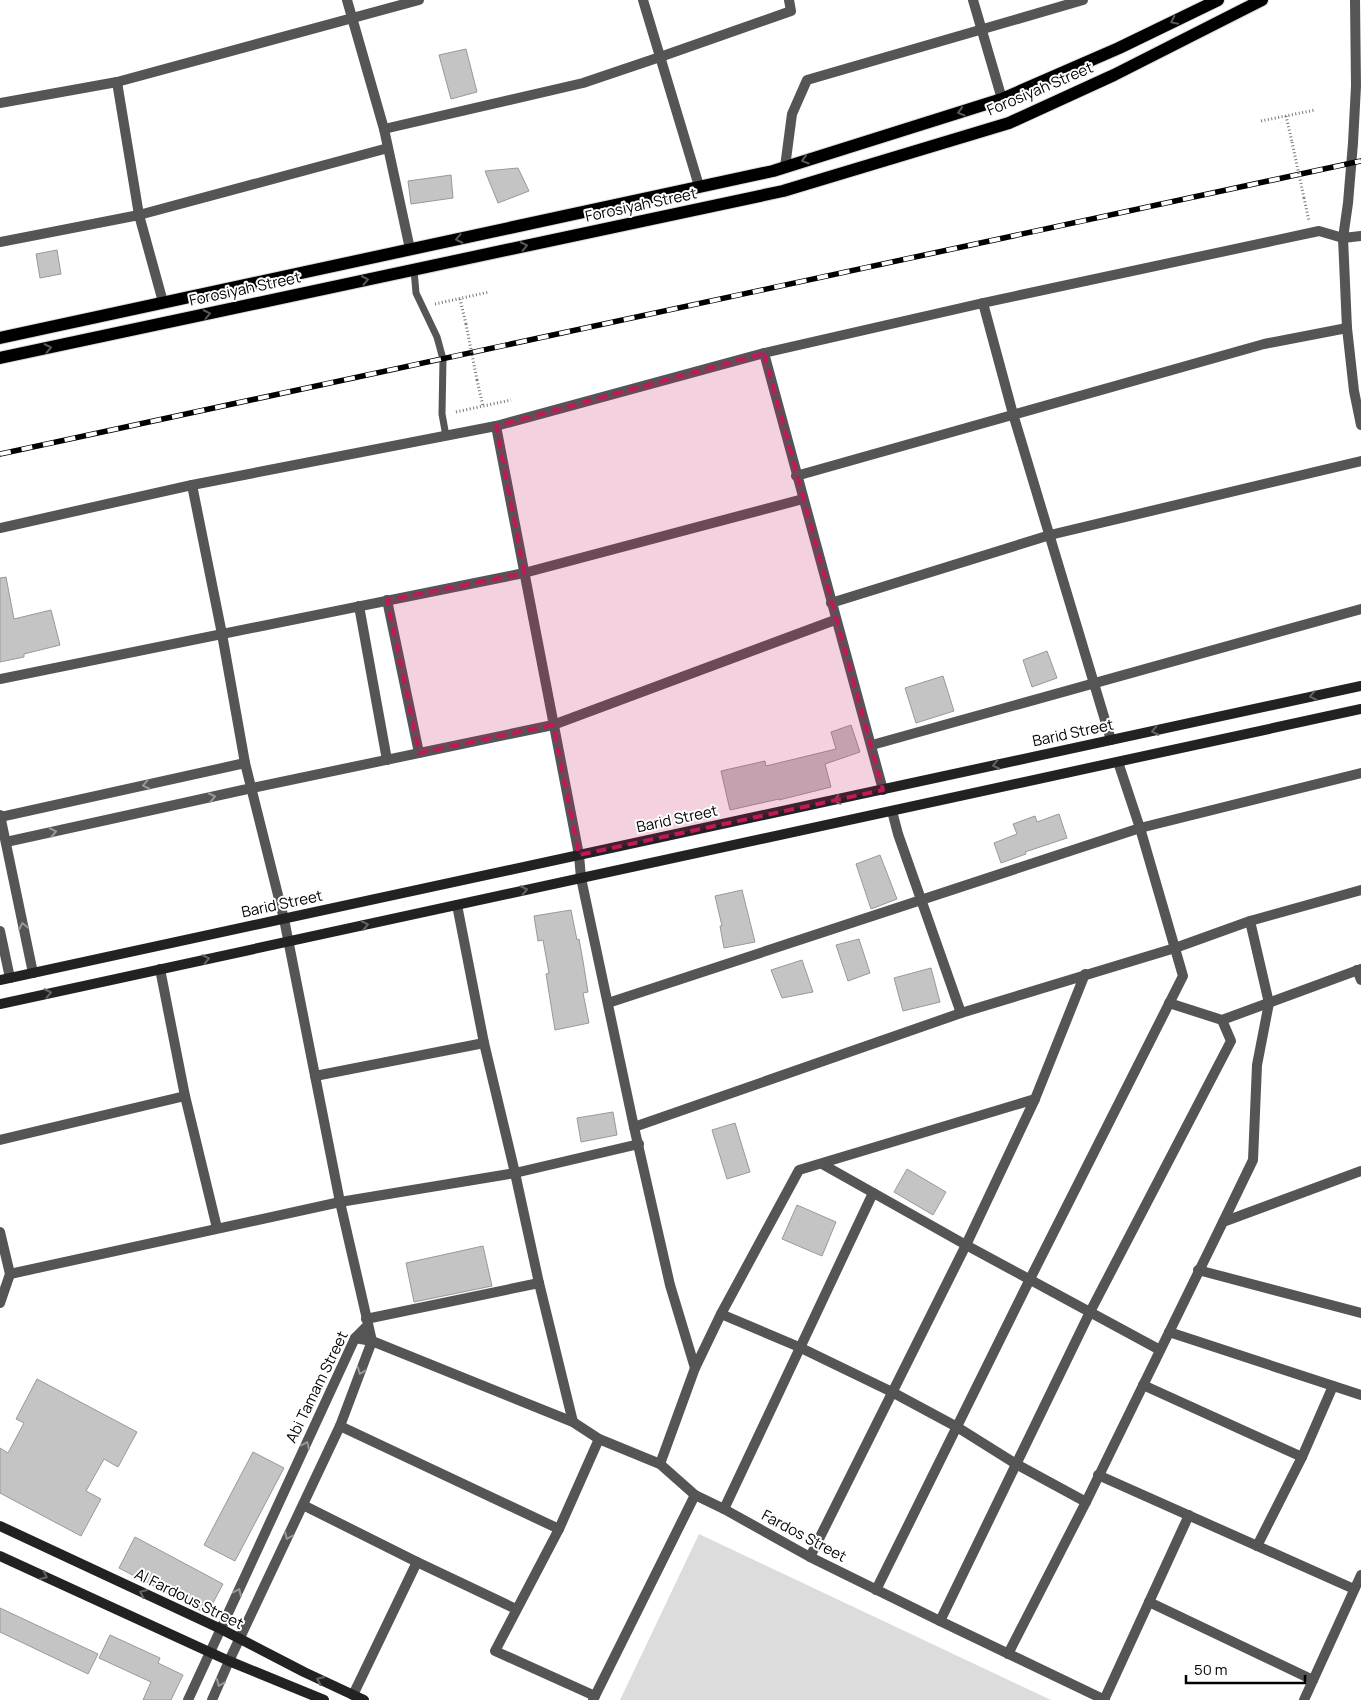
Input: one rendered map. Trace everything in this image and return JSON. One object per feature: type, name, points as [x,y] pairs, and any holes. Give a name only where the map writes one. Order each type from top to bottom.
[{"type":"main road","name":"Forosiyah Street","points":[[0,338],[785,167],[1002,99],[1119,48],[1218,0]]},
{"type":"main road","name":"Forosiyah Street","points":[[0,358],[783,191],[1009,123],[1114,75],[1262,0]]},
{"type":"main road","name":"Barid Street","points":[[5,979],[1361,686]]},
{"type":"main road","points":[[0,1004],[1361,710]]},
{"type":"main road","name":"Al Fardous Street","points":[[0,1526],[221,1629],[239,1640],[364,1700]]},
{"type":"main road","points":[[0,1556],[229,1662],[324,1700]]},
{"type":"street","points":[[347,0],[384,129],[410,249]]},
{"type":"street","points":[[0,102],[117,82],[419,0]]},
{"type":"street","points":[[643,0],[700,186]]},
{"type":"street","points":[[384,129],[583,83],[791,11],[789,0]]},
{"type":"street","points":[[973,0],[1002,99]]},
{"type":"street","points":[[785,167],[792,114],[807,80],[1083,0]]},
{"type":"street","points":[[1355,0],[1356,86],[1348,203],[1343,238],[1347,328],[1358,390],[1361,425]]},
{"type":"street","points":[[117,82],[139,214],[163,302]]},
{"type":"street","points":[[0,242],[139,214],[388,148]]},
{"type":"street","points":[[0,528],[192,484],[496,426],[764,353],[983,303],[1319,231],[1343,238],[1361,236]]},
{"type":"street","points":[[983,303],[1013,414],[1111,740]]},
{"type":"street","points":[[796,476],[1264,344],[1347,328]]},
{"type":"street","points":[[764,353],[835,620],[872,745],[883,790]]},
{"type":"street","points":[[496,426],[581,878],[670,1285],[695,1368]]},
{"type":"street","points":[[831,603],[1050,535],[1361,461]]},
{"type":"street","points":[[192,484],[245,763],[284,919],[340,1202],[367,1322],[539,1283]]},
{"type":"street","points":[[0,679],[524,573],[803,499]]},
{"type":"street","points":[[387,600],[419,753]]},
{"type":"street","points":[[359,606],[387,760]]},
{"type":"street","points":[[872,745],[1361,610]]},
{"type":"street","points":[[6,842],[252,788],[553,726],[835,620]]},
{"type":"street","points":[[876,1590],[1183,976],[1140,828],[1118,762]]},
{"type":"street","points":[[33,973],[0,816],[245,763]]},
{"type":"street","points":[[608,1003],[1140,828],[1361,773]]},
{"type":"street","points":[[892,811],[961,1013]]},
{"type":"street","points":[[634,1127],[961,1013],[1175,948],[1250,921],[1361,890]]},
{"type":"street","points":[[457,905],[484,1043],[573,1422]]},
{"type":"street","points":[[1008,1654],[1086,1502],[1253,1160],[1257,1065],[1269,1003],[1250,921]]},
{"type":"street","points":[[0,931],[5,979]]},
{"type":"street","points":[[160,969],[185,1096],[217,1228]]},
{"type":"street","points":[[1169,1004],[1222,1020],[1360,973]]},
{"type":"street","points":[[810,1557],[966,1245],[1035,1099],[1085,974]]},
{"type":"street","points":[[940,1621],[1090,1312],[1231,1041],[1222,1020]]},
{"type":"street","points":[[315,1076],[484,1043]]},
{"type":"street","points":[[0,1140],[185,1096]]},
{"type":"street","points":[[660,1464],[695,1368],[721,1314],[799,1170],[1035,1099]]},
{"type":"street","points":[[10,1274],[340,1202],[515,1173],[639,1144]]},
{"type":"street","points":[[822,1164],[966,1245],[1160,1350]]},
{"type":"street","points":[[1223,1222],[1361,1171]]},
{"type":"street","points":[[724,1509],[873,1193]]},
{"type":"street","points":[[0,1232],[10,1274],[0,1303]]},
{"type":"street","points":[[1198,1270],[1361,1313]]},
{"type":"street","points":[[721,1314],[892,1392],[957,1427],[1016,1464],[1086,1502]]},
{"type":"street","name":"Abi Tamam Street","points":[[188,1700],[355,1338],[367,1322]]},
{"type":"street","name":"Abi Tamam Street","points":[[212,1700],[340,1426],[372,1341],[367,1322]]},
{"type":"street","points":[[1169,1332],[1361,1395]]},
{"type":"street","name":"Fardos Street","points":[[355,1338],[372,1341],[573,1422],[599,1439],[660,1464],[695,1495],[810,1557],[1105,1700]]},
{"type":"street","points":[[1143,1385],[1302,1457]]},
{"type":"street","points":[[1257,1546],[1302,1457],[1333,1386]]},
{"type":"street","points":[[340,1426],[559,1529]]},
{"type":"street","points":[[599,1439],[559,1529],[495,1651],[594,1698],[695,1495]]},
{"type":"street","points":[[1098,1475],[1354,1589]]},
{"type":"street","points":[[303,1505],[516,1609]]},
{"type":"street","points":[[1105,1700],[1189,1515]]},
{"type":"street","points":[[353,1695],[417,1562]]},
{"type":"street","points":[[1304,1700],[1361,1575]]},
{"type":"street","points":[[1149,1602],[1313,1680]]},
{"type":"lane","points":[[414,270],[416,293],[437,337],[443,360],[442,414],[446,436]]},
{"type":"path","points":[[1261,121],[1315,110]]},
{"type":"path","points":[[1286,116],[1309,224]]},
{"type":"path","points":[[434,304],[489,292]]},
{"type":"path","points":[[460,298],[483,406]]},
{"type":"path","points":[[456,412],[511,400]]},
{"type":"highlighted area","points":[[764,353],[883,790],[579,855],[553,725],[419,753],[387,600],[524,573],[496,426]]},
{"type":"shaded area","points":[[699,1534],[1051,1700],[620,1700]]},
{"type":"building","points":[[466,49],[477,92],[451,99],[439,55]]},
{"type":"building","points":[[518,168],[529,191],[498,203],[485,171]]},
{"type":"building","points":[[451,175],[453,198],[411,204],[408,181]]},
{"type":"building","points":[[57,250],[61,274],[40,278],[36,254]]},
{"type":"building","points":[[6,577],[14,619],[51,610],[60,645],[24,654],[24,657],[0,662],[0,578]]},
{"type":"building","points":[[1047,651],[1057,678],[1032,687],[1023,660]]},
{"type":"building","points":[[943,676],[954,711],[916,723],[905,688]]},
{"type":"building","points":[[851,725],[860,752],[825,764],[831,787],[730,810],[721,771],[765,761],[766,766],[836,749],[831,732]]},
{"type":"building","points":[[1059,814],[1067,838],[1025,852],[1026,854],[1001,863],[994,843],[1017,834],[1013,824],[1035,816],[1037,822]]},
{"type":"building","points":[[880,855],[897,899],[871,909],[856,864]]},
{"type":"building","points":[[742,890],[755,942],[724,948],[720,926],[722,926],[715,896]]},
{"type":"building","points":[[571,910],[577,940],[579,939],[588,992],[583,993],[589,1023],[555,1030],[546,974],[549,973],[543,940],[538,941],[534,916]]},
{"type":"building","points":[[859,939],[870,973],[848,981],[836,945]]},
{"type":"building","points":[[802,960],[813,992],[782,998],[771,970]]},
{"type":"building","points":[[931,968],[940,1002],[903,1011],[894,978]]},
{"type":"building","points":[[613,1112],[617,1135],[581,1142],[577,1118]]},
{"type":"building","points":[[735,1123],[750,1172],[727,1179],[712,1130]]},
{"type":"building","points":[[907,1169],[946,1192],[933,1215],[894,1192]]},
{"type":"building","points":[[797,1205],[836,1222],[822,1256],[782,1239]]},
{"type":"building","points":[[483,1246],[492,1286],[414,1302],[406,1263]]},
{"type":"building","points":[[37,1379],[137,1432],[118,1467],[104,1459],[86,1491],[101,1499],[81,1536],[0,1493],[0,1448],[8,1453],[24,1423],[16,1419]]},
{"type":"building","points":[[253,1452],[284,1468],[235,1561],[204,1545]]},
{"type":"building","points":[[135,1537],[223,1584],[207,1614],[119,1568]]},
{"type":"building","points":[[0,1608],[98,1654],[88,1674],[0,1632]]},
{"type":"building","points":[[110,1635],[160,1658],[158,1663],[183,1675],[171,1700],[143,1700],[151,1682],[99,1658]]},
{"type":"railway","points":[[0,454],[1361,161]]}]
